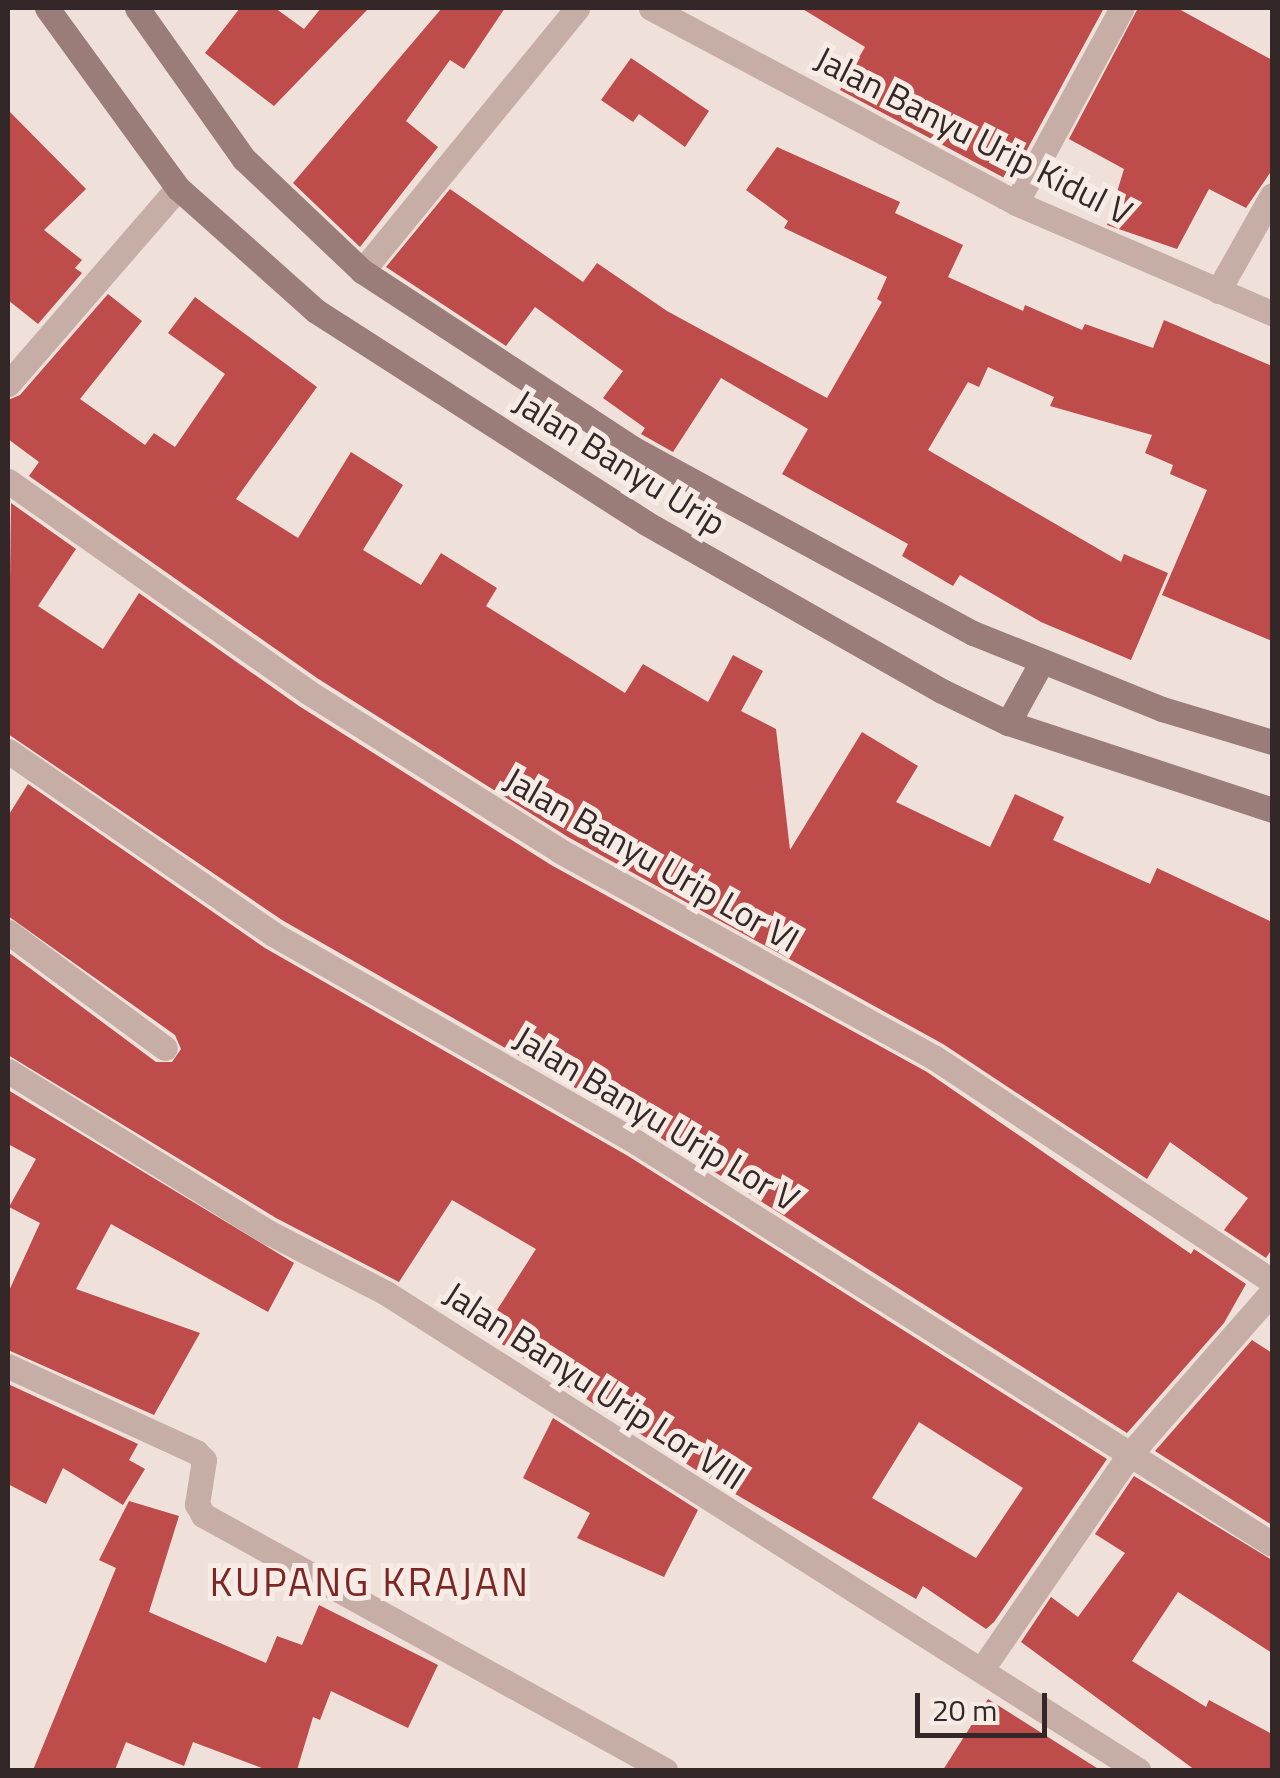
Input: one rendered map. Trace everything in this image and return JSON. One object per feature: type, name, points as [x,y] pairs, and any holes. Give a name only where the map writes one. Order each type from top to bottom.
[{"type":"main road","name":"Jalan Banyu Urip","points":[[47,8],[178,188],[316,311],[646,523],[1008,723],[1272,810]]},
{"type":"main road","name":"Jalan Banyu Urip","points":[[137,8],[244,159],[362,271],[632,448],[973,633],[1041,662],[1272,742]]},
{"type":"main road","points":[[1008,723],[1041,662]]},
{"type":"street","points":[[362,271],[577,8]]},
{"type":"street","name":"Jalan Banyu Urip Kidul V","points":[[651,8],[1016,203],[1272,314]]},
{"type":"street","points":[[1016,203],[1122,8]]},
{"type":"street","points":[[8,384],[178,188]]},
{"type":"street","points":[[1218,291],[1272,195]]},
{"type":"street","name":"Jalan Banyu Urip Lor VI","points":[[8,482],[308,692],[560,851],[935,1058],[1272,1281]]},
{"type":"street","name":"Jalan Banyu Urip Lor V","points":[[8,751],[273,934],[636,1142],[1272,1544]]},
{"type":"street","points":[[8,932],[166,1048]]},
{"type":"street","name":"Jalan Banyu Urip Lor VIII","points":[[8,1071],[268,1232],[386,1293],[1138,1770]]},
{"type":"street","points":[[982,1669],[1130,1454],[1272,1292]]},
{"type":"street","points":[[8,1366],[196,1452],[204,1460],[197,1504],[203,1515],[665,1770]]},
{"type":"building","points":[[240,8],[275,8],[304,29],[321,8],[369,8],[274,106],[205,53]]},
{"type":"building","points":[[442,8],[505,8],[464,69],[450,60],[406,121],[438,147],[360,247],[293,183]]},
{"type":"building","points":[[801,8],[1104,8],[1010,181],[840,90],[865,47]]},
{"type":"building","points":[[1138,8],[1177,8],[1272,60],[1272,170],[1246,208],[1209,189],[1177,249],[1107,225],[1124,169],[1069,139]]},
{"type":"building","points":[[631,58],[709,111],[685,147],[639,114],[633,122],[601,100]]},
{"type":"building","points":[[8,110],[86,189],[44,230],[82,260],[75,268],[82,273],[38,324],[8,300]]},
{"type":"building","points":[[777,147],[900,202],[895,213],[963,245],[948,277],[1023,311],[1025,305],[1082,330],[1085,324],[1153,348],[1164,320],[1272,366],[1272,641],[1162,595],[1207,490],[1170,474],[1173,465],[1145,453],[1152,435],[1050,406],[1054,397],[988,367],[979,387],[968,382],[928,450],[1121,562],[1124,554],[1168,573],[1131,660],[1041,622],[960,575],[953,586],[902,556],[908,544],[782,474],[808,429],[721,378],[673,452],[641,434],[645,428],[603,398],[623,371],[535,307],[506,346],[386,267],[450,189],[583,282],[597,263],[667,311],[827,398],[882,302],[877,299],[887,277],[784,228],[788,221],[746,190]]},
{"type":"building","points":[[108,294],[142,321],[80,399],[145,445],[154,433],[175,447],[225,374],[168,333],[195,297],[317,387],[236,499],[298,538],[351,452],[403,485],[363,550],[421,585],[441,553],[497,588],[486,606],[625,693],[643,664],[708,702],[733,655],[763,671],[741,711],[776,729],[790,850],[862,732],[918,766],[896,802],[990,847],[1015,794],[1064,817],[1053,840],[1150,884],[1157,868],[1272,922],[1272,1249],[1266,1258],[1224,1230],[1248,1198],[1170,1142],[1147,1179],[943,1044],[568,837],[317,678],[29,476],[39,462],[8,439],[8,400],[20,395]]},
{"type":"building","points":[[11,503],[76,549],[38,606],[103,649],[139,593],[299,706],[551,865],[927,1072],[1191,1254],[1194,1249],[1246,1284],[1224,1323],[1127,1433],[645,1128],[282,920],[8,734]]},
{"type":"building","points":[[28,784],[265,948],[628,1156],[1107,1459],[994,1622],[986,1629],[923,1586],[916,1599],[713,1481],[483,1332],[536,1249],[452,1200],[399,1282],[276,1218],[8,1055],[8,952],[156,1062],[172,1062],[181,1049],[175,1035],[8,916],[8,816]],"holes":[[[919,1422],[1023,1488],[976,1558],[872,1498]]]},
{"type":"building","points":[[8,1090],[294,1263],[268,1312],[111,1224],[76,1289],[200,1333],[154,1415],[8,1350],[8,1293],[40,1223],[9,1207],[36,1159],[8,1144]]},
{"type":"building","points":[[1252,1340],[1272,1353],[1272,1525],[1155,1451]]},
{"type":"building","points":[[8,1384],[138,1444],[129,1460],[145,1469],[123,1505],[63,1468],[46,1504],[8,1484]]},
{"type":"building","points":[[553,1418],[698,1510],[664,1577],[577,1538],[590,1513],[523,1478]]},
{"type":"building","points":[[1134,1476],[1272,1560],[1272,1653],[1178,1592],[1132,1661],[1206,1707],[1209,1700],[1272,1734],[1272,1770],[1195,1770],[1021,1642],[1051,1597],[1078,1617],[1125,1553],[1095,1534]]},
{"type":"building","points":[[129,1501],[179,1516],[149,1612],[266,1663],[277,1636],[302,1645],[319,1605],[438,1665],[408,1728],[331,1691],[320,1720],[313,1717],[297,1770],[267,1770],[193,1742],[184,1766],[126,1742],[115,1770],[33,1770],[116,1568],[99,1560]]},
{"type":"building","points":[[988,1699],[1100,1770],[943,1770]]},
{"type":"district","name":"KUPANG KRAJAN","points":[[370,1582]]}]
